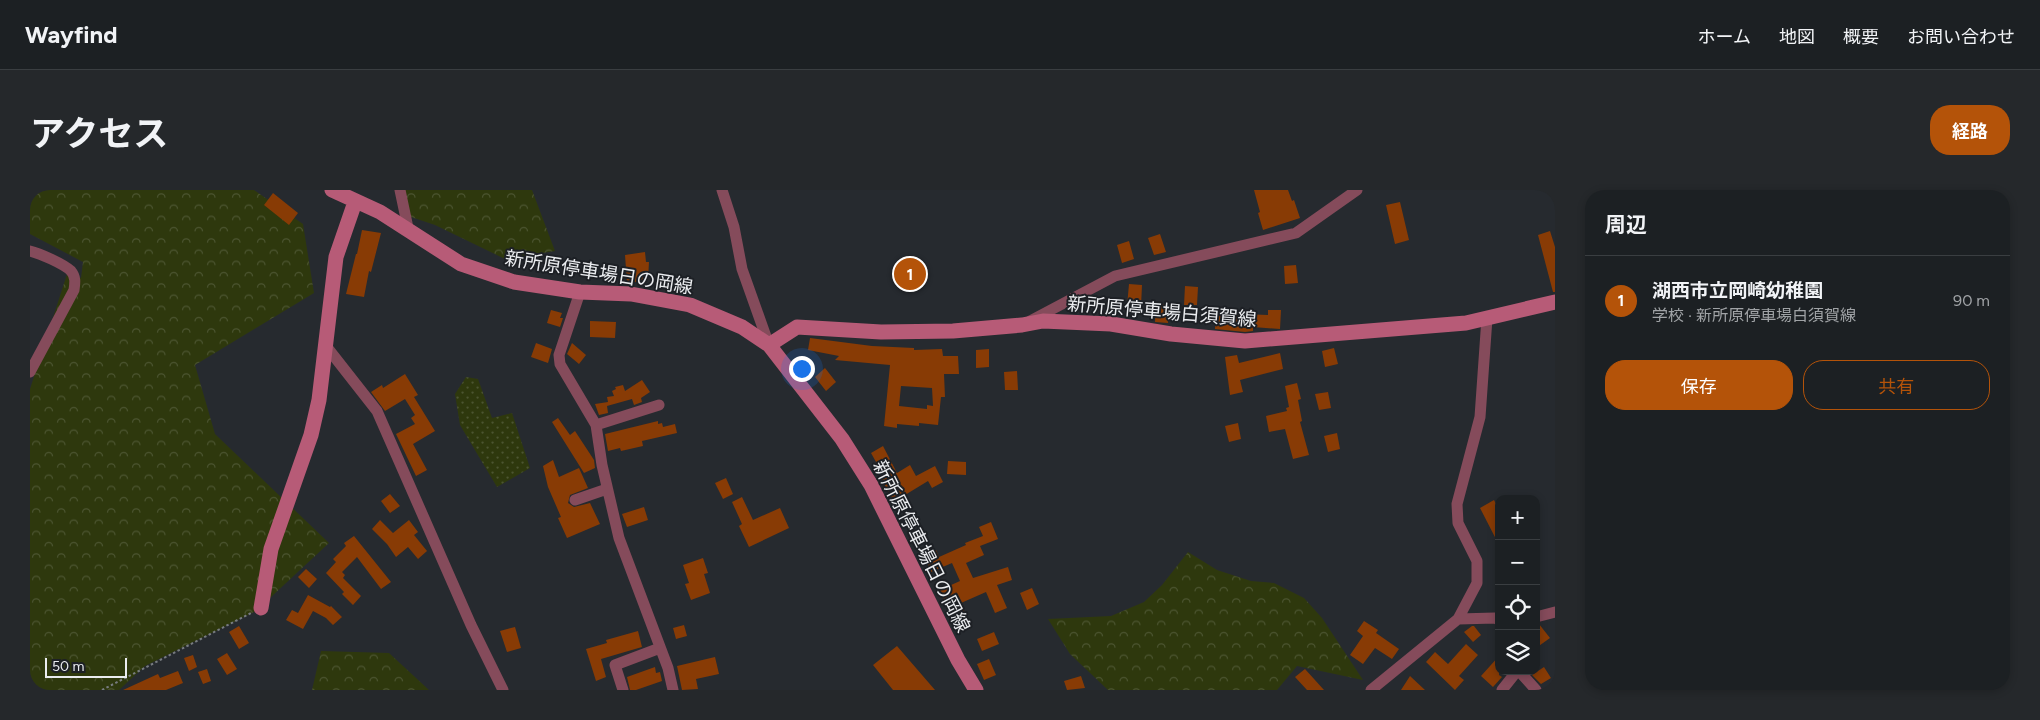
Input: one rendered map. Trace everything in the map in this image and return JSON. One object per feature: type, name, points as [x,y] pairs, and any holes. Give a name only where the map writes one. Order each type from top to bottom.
[{"type":"main road","name":"新所原停車場日の岡線","points":[[332,190],[380,212],[408,228],[461,264],[514,282],[580,292],[631,294],[690,305],[742,327],[768,345],[842,439],[871,485],[958,660],[976,690]]},
{"type":"main road","points":[[261,608],[271,549],[311,435],[319,400],[336,256],[355,202]]},
{"type":"main road","name":"新所原停車場白須賀線","points":[[768,345],[797,327],[881,332],[953,331],[1022,325],[1043,321],[1111,324],[1171,334],[1245,341],[1466,323],[1555,302]]},
{"type":"street","points":[[400,190],[408,228]]},
{"type":"street","points":[[722,190],[734,227],[742,269],[768,345]]},
{"type":"street","points":[[1022,325],[1115,276],[1296,233],[1357,190]]},
{"type":"street","points":[[30,251],[37,252],[68,269],[74,277],[76,284],[30,372]]},
{"type":"street","points":[[580,292],[559,355],[560,364],[596,425],[607,489],[619,538],[660,648],[673,690]]},
{"type":"street","points":[[1371,690],[1458,620],[1477,583],[1477,561],[1458,523],[1458,504],[1480,417],[1487,318]]},
{"type":"street","points":[[326,346],[377,412],[471,625],[503,690]]},
{"type":"street","points":[[596,425],[659,405]]},
{"type":"street","points":[[575,500],[607,489]]},
{"type":"street","points":[[1540,616],[1555,612]]},
{"type":"street","points":[[1458,620],[1495,618]]},
{"type":"street","points":[[623,690],[615,665],[660,648]]},
{"type":"street","points":[[1502,690],[1515,675]]},
{"type":"street","points":[[1522,675],[1536,690]]},
{"type":"path","points":[[102,690],[261,608]]},
{"type":"green space","points":[[30,190],[254,190],[303,224],[314,293],[195,365],[215,434],[329,543],[256,611],[145,666],[119,690],[30,690],[30,389],[68,271],[81,278],[83,262],[30,234]]},
{"type":"green space","points":[[401,190],[532,190],[555,251],[505,259],[435,225],[411,217]]},
{"type":"green space","points":[[466,377],[478,379],[492,418],[512,413],[530,468],[497,487],[460,425],[455,394]]},
{"type":"green space","points":[[1188,552],[1217,570],[1251,581],[1274,583],[1304,598],[1322,618],[1363,680],[1297,666],[1277,690],[1108,690],[1070,654],[1048,619],[1111,616],[1144,602],[1162,585]]},
{"type":"green space","points":[[321,651],[389,653],[429,690],[312,690]]},
{"type":"building","points":[[1254,190],[1288,190],[1292,201],[1294,200],[1300,218],[1263,230]]},
{"type":"building","points":[[273,193],[298,213],[289,225],[264,205]]},
{"type":"building","points":[[1400,202],[1409,240],[1395,244],[1386,205]]},
{"type":"building","points":[[362,230],[381,233],[371,272],[369,271],[364,297],[346,294]]},
{"type":"building","points":[[1550,231],[1555,247],[1555,292],[1553,292],[1538,235]]},
{"type":"building","points":[[1160,234],[1166,252],[1154,255],[1148,238]]},
{"type":"building","points":[[1129,241],[1134,259],[1122,263],[1117,245]]},
{"type":"building","points":[[645,252],[646,262],[649,262],[648,280],[627,283],[625,255]]},
{"type":"building","points":[[1296,265],[1298,283],[1285,284],[1284,266]]},
{"type":"building","points":[[1129,284],[1142,285],[1141,307],[1127,306]]},
{"type":"building","points":[[1185,286],[1198,287],[1197,305],[1184,305]]},
{"type":"building","points":[[1156,304],[1169,304],[1168,323],[1155,322]]},
{"type":"building","points":[[551,310],[562,313],[560,318],[563,318],[560,327],[547,323]]},
{"type":"building","points":[[1268,310],[1281,310],[1280,329],[1253,327],[1253,331],[1245,332],[1215,329],[1216,313],[1268,315]]},
{"type":"building","points":[[590,321],[616,322],[615,338],[590,337]]},
{"type":"building","points":[[810,338],[872,346],[914,348],[914,350],[942,349],[943,356],[958,356],[959,374],[944,374],[945,397],[941,397],[938,425],[919,423],[919,426],[897,424],[897,428],[884,426],[890,365],[835,360],[839,356],[808,350]],"holes":[[[901,386],[932,388],[933,406],[927,405],[927,409],[899,406]]]},
{"type":"building","points":[[536,343],[552,349],[548,363],[531,357]]},
{"type":"building","points":[[572,343],[586,355],[579,364],[567,354]]},
{"type":"building","points":[[1334,348],[1338,364],[1325,367],[1322,351]]},
{"type":"building","points":[[989,349],[989,367],[976,368],[976,350]]},
{"type":"building","points":[[1280,353],[1283,369],[1240,380],[1243,392],[1230,395],[1225,357],[1237,355],[1239,363]]},
{"type":"building","points":[[825,368],[836,382],[826,391],[815,377]]},
{"type":"building","points":[[1017,371],[1018,390],[1005,390],[1004,372]]},
{"type":"building","points":[[405,374],[418,395],[414,397],[435,431],[413,444],[427,470],[416,476],[396,434],[415,424],[411,418],[415,415],[405,399],[385,411],[371,392],[382,385],[383,388]]},
{"type":"building","points":[[642,380],[650,392],[641,398],[642,402],[634,405],[632,399],[607,406],[608,413],[599,415],[595,404],[608,402],[607,397],[614,396],[612,391],[616,389],[615,387],[623,385],[625,391]]},
{"type":"building","points":[[1297,383],[1301,399],[1298,400],[1302,421],[1300,422],[1309,455],[1293,459],[1285,429],[1269,432],[1266,416],[1287,411],[1286,408],[1289,407],[1285,386]]},
{"type":"building","points":[[1328,392],[1331,408],[1319,410],[1315,394]]},
{"type":"building","points":[[558,418],[570,435],[575,431],[594,460],[595,468],[584,473],[552,422]]},
{"type":"building","points":[[658,421],[658,424],[662,423],[663,427],[675,424],[677,433],[642,441],[643,446],[621,451],[620,448],[608,451],[605,434]]},
{"type":"building","points":[[1238,423],[1241,439],[1229,442],[1225,426]]},
{"type":"building","points":[[1337,433],[1340,449],[1328,452],[1324,436]]},
{"type":"building","points":[[883,446],[897,473],[910,465],[916,476],[935,466],[943,482],[932,488],[928,481],[905,495],[911,504],[899,511],[882,480],[885,478],[871,453]]},
{"type":"building","points":[[553,460],[559,477],[579,468],[588,488],[570,495],[568,503],[574,507],[590,503],[600,524],[567,538],[558,518],[561,517],[548,487],[543,466]]},
{"type":"building","points":[[948,461],[966,462],[966,475],[947,474]]},
{"type":"building","points":[[726,478],[733,494],[723,499],[715,483]]},
{"type":"building","points":[[390,494],[400,506],[390,513],[381,501]]},
{"type":"building","points":[[742,497],[753,520],[780,508],[789,528],[749,547],[739,526],[742,524],[732,502]]},
{"type":"building","points":[[1494,500],[1495,537],[1480,508]]},
{"type":"building","points":[[644,507],[648,520],[627,527],[622,514]]},
{"type":"building","points":[[380,520],[393,533],[409,520],[418,532],[414,535],[427,551],[418,559],[408,547],[396,557],[387,544],[372,529]]},
{"type":"building","points":[[991,522],[998,539],[980,546],[984,555],[966,563],[973,578],[1008,567],[1012,580],[997,585],[1007,608],[995,613],[986,592],[961,603],[970,626],[958,631],[940,590],[960,581],[952,563],[931,572],[924,555],[936,550],[939,557],[966,545],[965,543],[983,536],[979,527]]},
{"type":"building","points":[[354,536],[391,582],[381,589],[357,557],[342,572],[345,575],[343,578],[361,596],[353,605],[342,594],[344,592],[326,573],[336,562],[333,559],[346,546],[344,543]]},
{"type":"building","points":[[703,558],[708,573],[704,574],[710,593],[691,600],[685,584],[689,583],[683,565]]},
{"type":"building","points":[[306,569],[317,579],[309,588],[298,577]]},
{"type":"building","points":[[1032,588],[1039,604],[1027,610],[1020,593]]},
{"type":"building","points":[[308,595],[331,606],[342,617],[333,625],[326,618],[313,611],[303,629],[286,620],[292,610],[298,613]]},
{"type":"building","points":[[1364,621],[1378,630],[1376,633],[1399,649],[1392,659],[1375,648],[1363,664],[1350,655],[1363,636],[1357,631]]},
{"type":"building","points":[[684,625],[687,636],[676,639],[673,628]]},
{"type":"building","points":[[1540,625],[1550,638],[1540,645]]},
{"type":"building","points":[[239,626],[249,643],[239,649],[229,632]]},
{"type":"building","points":[[1472,626],[1481,635],[1473,642],[1464,632]]},
{"type":"building","points":[[515,627],[521,648],[507,652],[500,631]]},
{"type":"building","points":[[638,631],[642,647],[601,659],[606,677],[596,681],[586,649],[607,643],[606,640]]},
{"type":"building","points":[[994,632],[999,644],[982,651],[977,639]]},
{"type":"building","points":[[1466,644],[1478,655],[1459,676],[1464,680],[1455,690],[1426,662],[1435,652],[1448,664]]},
{"type":"building","points":[[897,646],[935,690],[893,690],[873,665]]},
{"type":"building","points":[[227,653],[237,669],[227,675],[217,659]]},
{"type":"building","points":[[193,655],[197,667],[189,671],[184,658]]},
{"type":"building","points":[[715,657],[719,674],[696,679],[698,689],[682,690],[677,666]]},
{"type":"building","points":[[989,659],[996,675],[984,680],[977,664]]},
{"type":"building","points":[[1495,660],[1495,675],[1502,677],[1493,687],[1481,676]]},
{"type":"building","points":[[655,667],[656,673],[660,672],[662,681],[636,690],[630,690],[627,677]]},
{"type":"building","points":[[1544,667],[1551,678],[1541,684],[1532,675],[1540,675],[1540,670]]},
{"type":"building","points":[[207,669],[211,681],[203,684],[198,672]]},
{"type":"building","points":[[1305,669],[1324,690],[1307,690],[1295,677]]},
{"type":"building","points":[[178,671],[183,683],[166,690],[123,690],[158,674],[160,678]]},
{"type":"building","points":[[1081,676],[1085,688],[1067,690],[1064,681]]},
{"type":"building","points":[[1410,676],[1425,690],[1401,690]]},
{"type":"place","name":"湖西市立岡崎幼稚園","points":[[910,274]]}]
